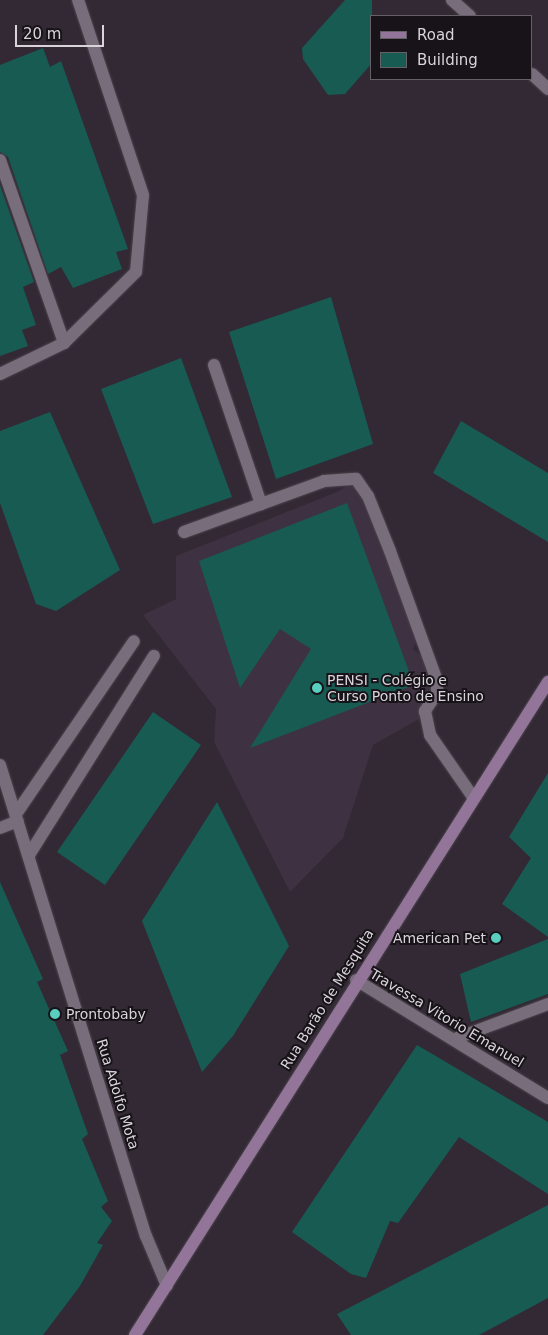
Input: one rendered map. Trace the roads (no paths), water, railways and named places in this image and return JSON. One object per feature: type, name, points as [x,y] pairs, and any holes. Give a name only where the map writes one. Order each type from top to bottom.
[{"type":"street","points":[[0,374],[64,343],[136,272],[143,195],[78,0]]},
{"type":"street","points":[[452,0],[469,15]]},
{"type":"street","points":[[533,75],[548,89]]},
{"type":"street","points":[[0,160],[64,343]]},
{"type":"street","points":[[214,365],[262,504]]},
{"type":"street","points":[[184,532],[324,481],[356,479],[386,542],[437,681],[437,693],[425,711],[430,734],[473,797]]},
{"type":"street","points":[[0,828],[17,817],[134,641]]},
{"type":"street","points":[[29,854],[154,656]]},
{"type":"street","name":"Rua Barão de Mesquita","points":[[135,1335],[356,980],[548,682]]},
{"type":"street","name":"Rua Adolfo Mota","points":[[1,773],[29,854],[146,1236],[167,1286]]},
{"type":"street","name":"Travessa Vitorio Emanuel","points":[[356,980],[457,1038],[548,1098]]},
{"type":"street","points":[[457,1038],[548,1004]]},
{"type":"place","name":"PENSI - Colégio e Curso Ponto de Ensino","points":[[317,688]]},
{"type":"place","name":"American Pet","points":[[496,938]]},
{"type":"place","name":"Prontobaby","points":[[55,1014]]}]
